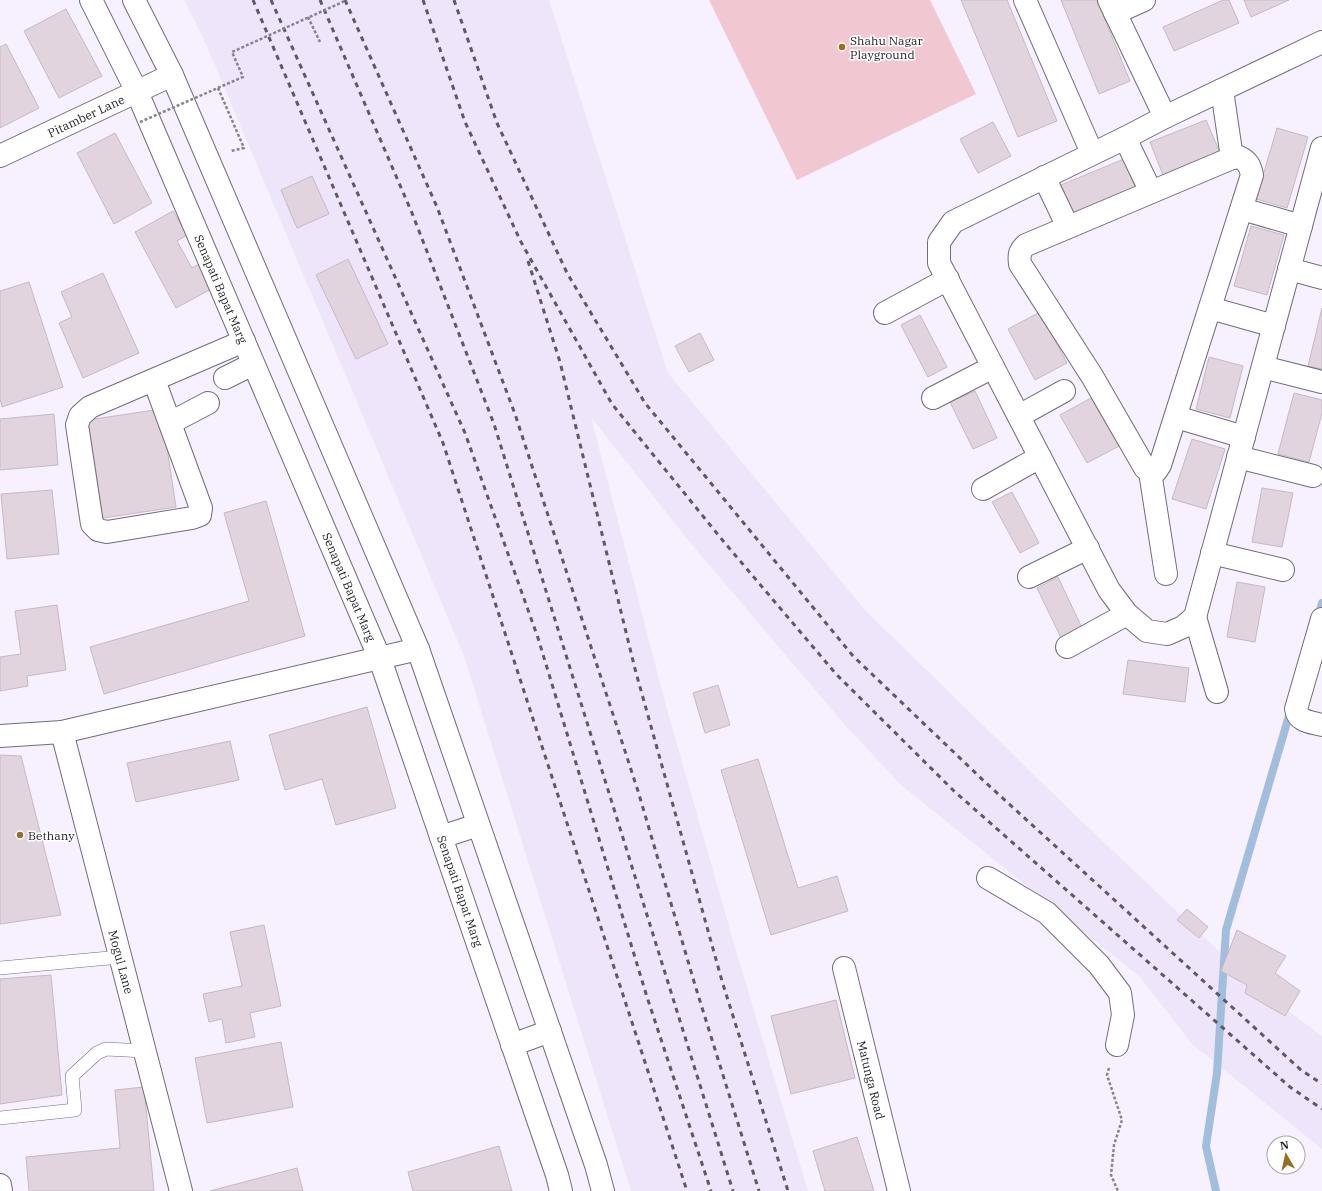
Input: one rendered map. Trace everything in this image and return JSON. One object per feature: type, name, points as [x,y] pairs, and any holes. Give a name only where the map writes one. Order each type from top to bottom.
[{"type":"street","name":"Senapati Bapat Marg","points":[[91,0],[137,92],[380,659],[561,1191]]},
{"type":"street","points":[[134,0],[172,76],[418,649],[596,1165],[602,1191]]},
{"type":"street","points":[[1025,0],[1092,154]]},
{"type":"street","points":[[1144,0],[1112,7],[1165,117]]},
{"type":"street","points":[[1195,617],[1183,627],[1167,634],[1147,631],[1127,614],[1109,590],[940,263],[939,242],[953,222],[1165,117],[1322,42]]},
{"type":"street","name":"Pitamber Lane","points":[[0,156],[172,76]]},
{"type":"street","points":[[1222,90],[1232,158]]},
{"type":"street","points":[[1125,138],[1151,192]]},
{"type":"street","points":[[1217,692],[1195,617],[1301,226],[1318,180],[1322,148]]},
{"type":"street","points":[[1239,157],[1246,160],[1252,175],[1176,417],[1160,465],[1156,472],[1150,472],[1144,468],[1092,376],[1020,264],[1019,256],[1022,249],[1026,245],[1151,192],[1232,158],[1239,157]]},
{"type":"street","points":[[1044,177],[1068,227]]},
{"type":"street","points":[[1242,209],[1301,226]]},
{"type":"street","points":[[1289,269],[1322,278]]},
{"type":"street","points":[[885,313],[948,279]]},
{"type":"street","points":[[1210,308],[1274,326]]},
{"type":"street","points":[[154,380],[201,508],[200,515],[192,518],[107,532],[98,530],[92,524],[77,425],[80,416],[90,407],[244,341]]},
{"type":"street","points":[[225,378],[253,364]]},
{"type":"street","points":[[933,398],[993,367]]},
{"type":"street","points":[[1263,367],[1322,382]]},
{"type":"street","points":[[1019,416],[1064,391]]},
{"type":"street","points":[[170,423],[208,403]]},
{"type":"street","points":[[1176,417],[1241,447],[1313,476]]},
{"type":"street","points":[[983,489],[1040,457]]},
{"type":"street","points":[[1150,472],[1166,574]]},
{"type":"street","points":[[1029,577],[1088,548]]},
{"type":"street","points":[[1212,552],[1283,570]]},
{"type":"street","points":[[1067,647],[1127,614]]},
{"type":"street","points":[[1322,619],[1296,709],[1297,714],[1303,721],[1322,725]]},
{"type":"street","points":[[0,736],[62,732],[418,649]]},
{"type":"street","name":"Mogul Lane","points":[[62,732],[181,1191]]},
{"type":"street","points":[[441,837],[478,825]]},
{"type":"street","points":[[988,878],[1047,913],[1099,965],[1120,994],[1123,1015],[1116,1045]]},
{"type":"street","name":"Matunga Road","points":[[844,968],[899,1191]]},
{"type":"street","points":[[512,1045],[550,1031]]},
{"type":"street","points":[[0,1185],[1,1191]]},
{"type":"lane","points":[[0,968],[120,957]]},
{"type":"lane","points":[[0,1118],[75,1110],[72,1076],[97,1053],[106,1049],[145,1051]]},
{"type":"path","points":[[140,122],[243,77],[232,52],[347,0]]},
{"type":"path","points":[[308,17],[320,42]]},
{"type":"path","points":[[218,88],[244,148]]},
{"type":"path","points":[[1116,1045],[1106,1075],[1122,1120],[1114,1145],[1112,1175],[1118,1191]]},
{"type":"shaded area","points":[[184,0],[549,0],[668,373],[865,610],[1074,814],[1259,989],[1322,1036],[1322,1149],[1192,1044],[1140,977],[901,785],[845,725],[688,540],[591,417],[666,706],[734,944],[808,1191],[631,1191],[464,656],[206,44]]},
{"type":"shaded area","name":"Shahu Nagar Playground","points":[[709,0],[930,0],[976,94],[797,180]]},
{"type":"building","points":[[961,0],[1007,0],[1057,121],[1018,137]]},
{"type":"building","points":[[1061,0],[1097,0],[1130,81],[1099,94]]},
{"type":"building","points":[[1223,0],[1229,0],[1239,23],[1174,51],[1163,27]]},
{"type":"building","points":[[1244,0],[1289,0],[1251,17]]},
{"type":"building","points":[[66,9],[102,76],[59,98],[24,31]]},
{"type":"building","points":[[6,44],[39,108],[0,128],[0,47]]},
{"type":"building","points":[[1206,120],[1220,153],[1163,175],[1150,142]]},
{"type":"building","points":[[993,122],[1011,156],[978,173],[960,139]]},
{"type":"building","points":[[1277,128],[1308,137],[1287,208],[1256,199]]},
{"type":"building","points":[[115,133],[152,203],[114,224],[77,153]]},
{"type":"building","points":[[1124,159],[1136,189],[1072,214],[1061,185]]},
{"type":"building","points":[[312,176],[329,214],[297,228],[281,190]]},
{"type":"building","points":[[173,211],[187,235],[177,241],[192,268],[199,264],[213,288],[176,308],[135,232]]},
{"type":"building","points":[[1251,226],[1284,235],[1267,295],[1234,286]]},
{"type":"building","points":[[348,259],[388,344],[356,359],[316,275]]},
{"type":"building","points":[[103,273],[139,353],[83,378],[59,323],[72,317],[61,292]]},
{"type":"building","points":[[29,282],[63,387],[2,407],[0,399],[0,291]]},
{"type":"building","points":[[1322,308],[1322,369],[1308,366]]},
{"type":"building","points":[[1040,312],[1067,363],[1035,380],[1008,329]]},
{"type":"building","points":[[920,315],[947,367],[928,377],[901,325]]},
{"type":"building","points":[[700,333],[714,360],[689,372],[675,346]]},
{"type":"building","points":[[1209,357],[1243,366],[1230,418],[1196,409]]},
{"type":"building","points":[[975,391],[997,438],[973,449],[950,402]]},
{"type":"building","points":[[1294,393],[1322,400],[1322,413],[1309,462],[1278,454]]},
{"type":"building","points":[[1091,398],[1119,446],[1087,463],[1060,415]]},
{"type":"building","points":[[161,409],[176,507],[103,518],[88,420]]},
{"type":"building","points":[[54,414],[58,465],[0,470],[0,419]]},
{"type":"building","points":[[1192,439],[1225,449],[1206,509],[1172,499]]},
{"type":"building","points":[[1262,488],[1293,493],[1282,547],[1252,542]]},
{"type":"building","points":[[52,490],[59,554],[7,559],[1,494]]},
{"type":"building","points":[[1012,492],[1039,543],[1020,553],[992,502]]},
{"type":"building","points":[[266,501],[305,636],[104,694],[90,647],[249,601],[224,513]]},
{"type":"building","points":[[1058,577],[1084,632],[1063,642],[1037,588]]},
{"type":"building","points":[[1237,582],[1265,587],[1255,642],[1227,637]]},
{"type":"building","points":[[57,605],[66,670],[27,676],[28,686],[0,691],[0,657],[21,654],[15,611]]},
{"type":"building","points":[[1128,660],[1189,668],[1185,702],[1123,694]]},
{"type":"building","points":[[718,685],[730,725],[705,733],[693,693]]},
{"type":"building","points":[[367,707],[396,808],[336,825],[322,779],[285,790],[269,735]]},
{"type":"building","points":[[230,741],[239,780],[136,802],[127,763]]},
{"type":"building","name":"Bethany","points":[[0,755],[21,756],[61,915],[0,924]]},
{"type":"building","points":[[758,759],[798,888],[837,876],[848,911],[771,935],[721,770]]},
{"type":"building","points":[[1187,909],[1208,927],[1199,938],[1177,920]]},
{"type":"building","points":[[264,925],[281,1006],[250,1013],[255,1037],[226,1043],[222,1019],[209,1022],[203,994],[242,986],[230,932]]},
{"type":"building","points":[[1237,930],[1286,956],[1275,973],[1300,991],[1285,1016],[1245,993],[1247,985],[1221,971]]},
{"type":"building","points":[[51,975],[62,1095],[0,1104],[0,979]]},
{"type":"building","points":[[836,1000],[855,1078],[791,1094],[771,1016]]},
{"type":"building","points":[[281,1042],[293,1107],[207,1123],[195,1058]]},
{"type":"building","points":[[144,1087],[154,1191],[29,1191],[26,1157],[120,1148],[115,1090]]},
{"type":"building","points":[[857,1137],[874,1191],[825,1191],[813,1151]]},
{"type":"building","points":[[499,1146],[512,1191],[413,1191],[408,1172]]},
{"type":"building","points":[[297,1168],[303,1191],[210,1191]]},
{"type":"waterway","points":[[1318,617],[1322,603]]},
{"type":"waterway","points":[[1216,1191],[1206,1146],[1217,1073],[1226,930],[1291,709]]},
{"type":"railway","points":[[253,0],[443,443],[687,1191]]},
{"type":"railway","points":[[271,0],[465,433],[538,638],[647,997],[711,1191]]},
{"type":"railway","points":[[320,0],[412,213],[494,424],[733,1191]]},
{"type":"railway","points":[[345,0],[437,207],[515,414],[638,791],[695,985],[759,1191]]},
{"type":"railway","points":[[423,0],[465,122],[521,242],[612,404],[724,542],[836,674],[954,791],[1290,1087],[1322,1109]]},
{"type":"railway","points":[[454,0],[497,123],[567,273],[645,403],[853,656],[985,782],[1301,1070],[1322,1084]]},
{"type":"railway","points":[[528,261],[560,362],[635,669],[722,981],[788,1191]]},
{"type":"place","name":"Shahu Nagar Playground","points":[[842,47]]},
{"type":"place","name":"Bethany","points":[[20,835]]}]
